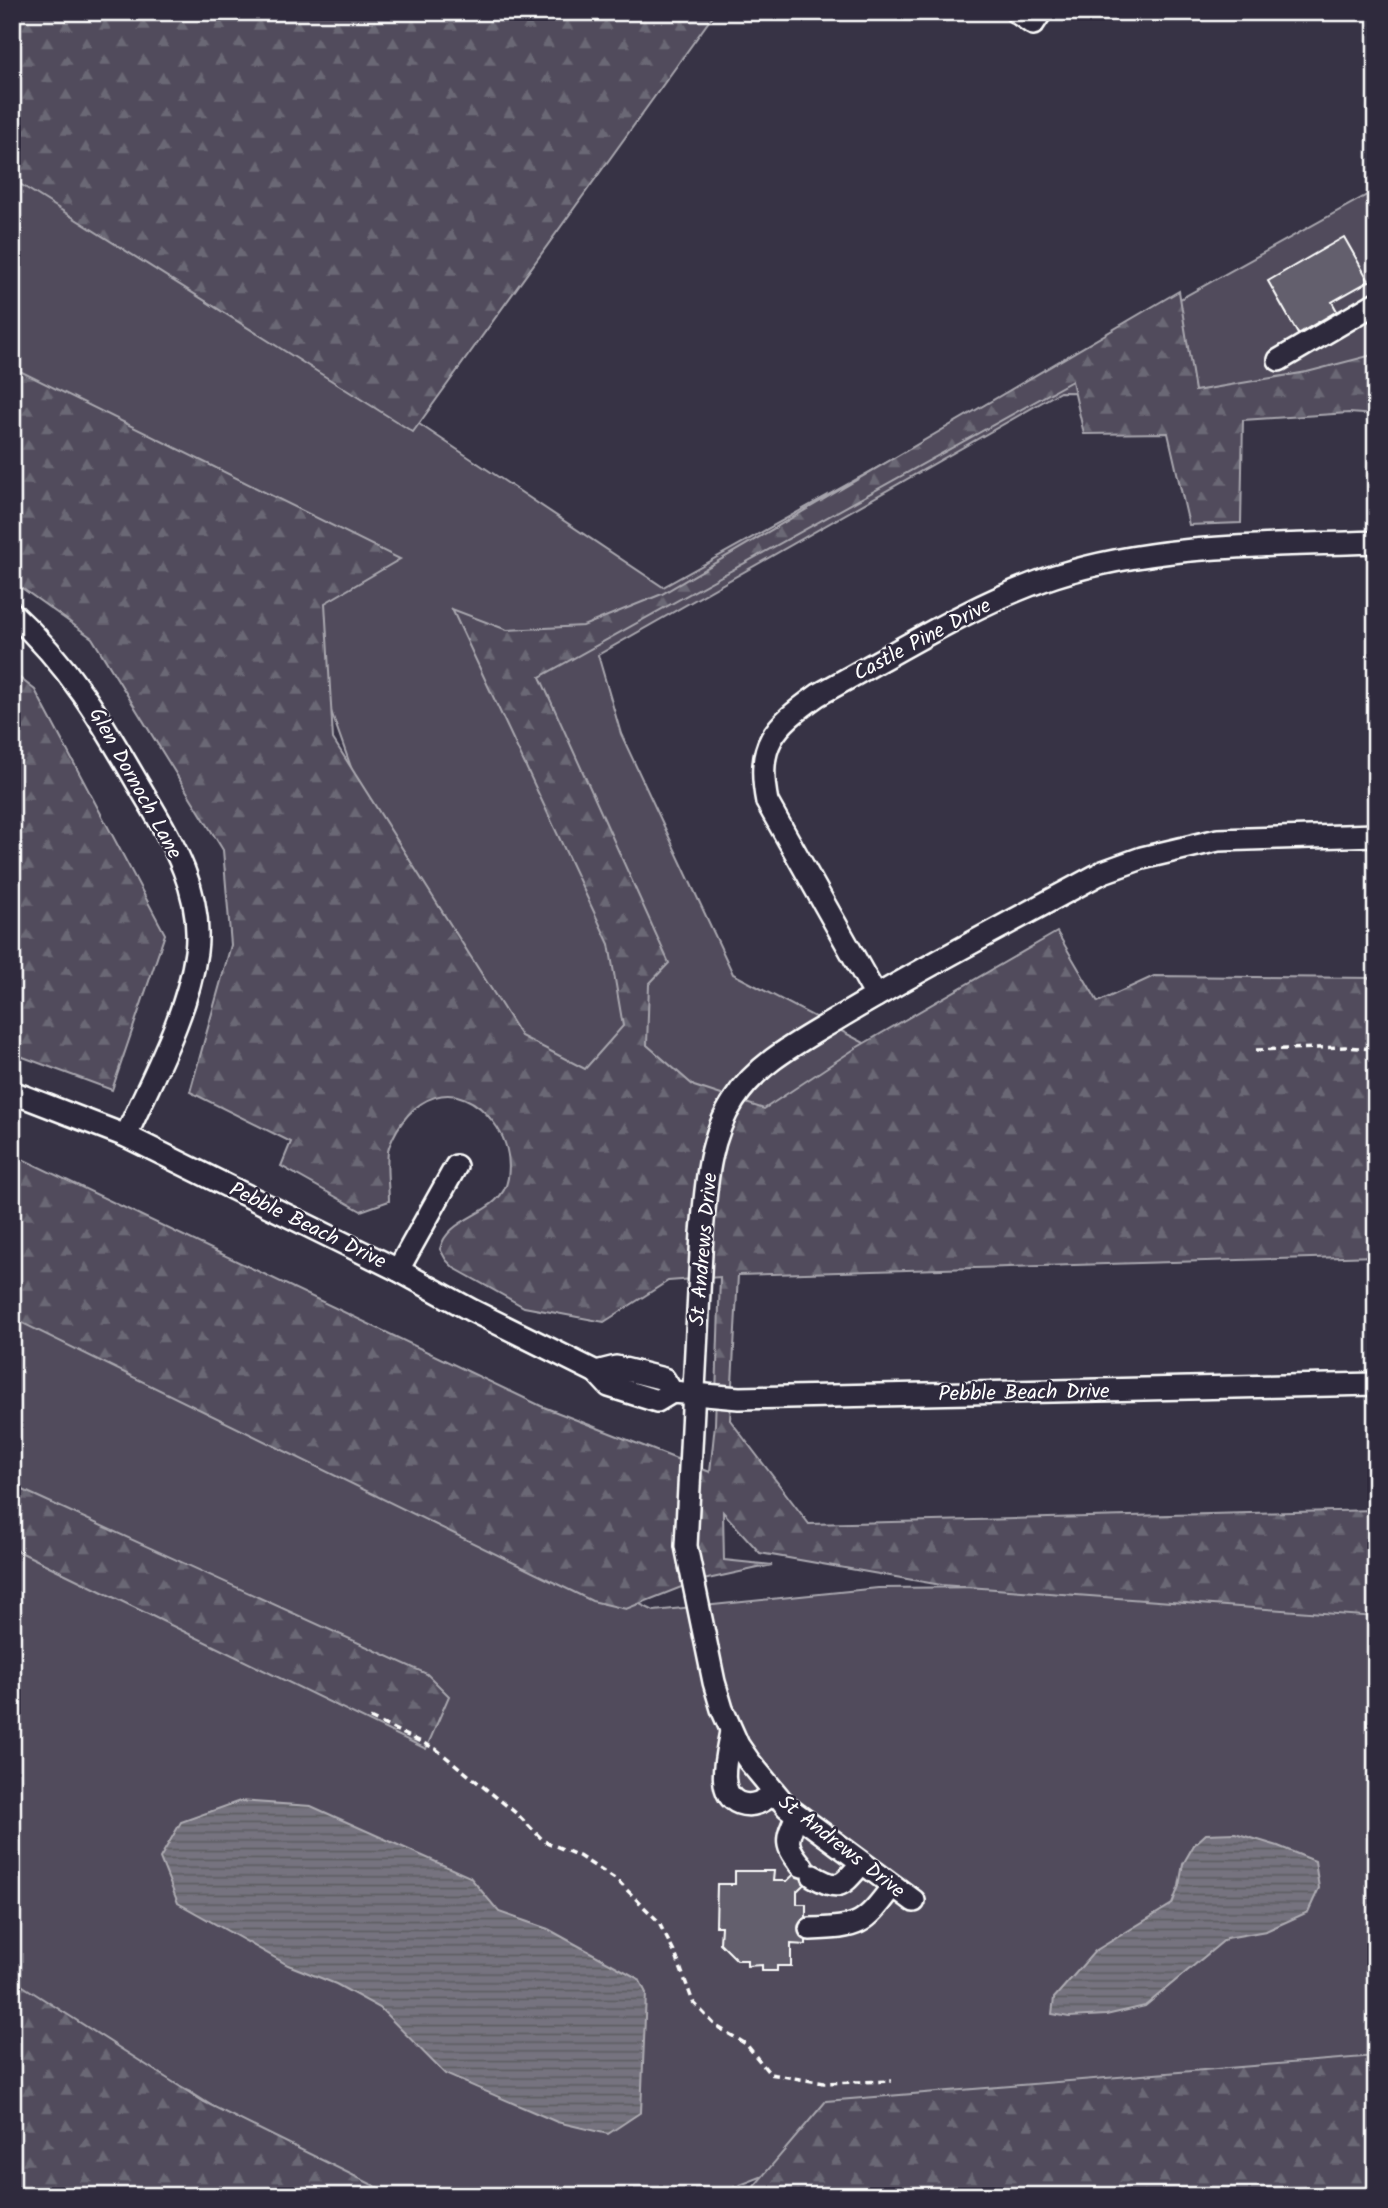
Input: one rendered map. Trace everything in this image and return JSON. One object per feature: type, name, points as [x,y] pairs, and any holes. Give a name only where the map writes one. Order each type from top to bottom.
[{"type":"street","points":[[1016,12],[1033,24],[1041,12]]},
{"type":"street","points":[[1279,360],[1376,303]]},
{"type":"street","name":"Castle Pine Drive","points":[[876,996],[767,803],[764,761],[769,741],[780,725],[795,711],[818,695],[996,599],[1056,576],[1169,551],[1376,542]]},
{"type":"street","name":"Glen Dornoch Lane","points":[[12,613],[64,666],[102,721],[178,854],[196,911],[196,951],[186,994],[126,1136]]},
{"type":"street","name":"St Andrews Drive","points":[[914,1901],[797,1815],[774,1793],[749,1761],[731,1731],[714,1682],[686,1546],[683,1393],[706,1190],[711,1155],[719,1130],[732,1102],[745,1083],[769,1061],[876,996],[1102,872],[1142,858],[1218,840],[1376,835]]},
{"type":"street","name":"Pebble Beach Drive","points":[[12,1092],[126,1136],[398,1270],[471,1310],[596,1372],[617,1367],[664,1379],[683,1393],[739,1398],[1376,1384]]},
{"type":"street","points":[[398,1270],[456,1166]]},
{"type":"street","points":[[731,1731],[725,1773],[727,1794],[732,1800],[747,1805],[759,1803],[774,1793]]},
{"type":"street","points":[[797,1815],[788,1835],[788,1845],[808,1871],[831,1886],[839,1885],[862,1863]]},
{"type":"street","points":[[810,1929],[842,1928],[861,1923],[877,1908],[893,1886]]},
{"type":"path","points":[[1256,1050],[1345,1047],[1376,1049]]},
{"type":"path","points":[[370,1718],[436,1749],[516,1814],[544,1841],[579,1856],[618,1881],[658,1921],[676,1956],[693,2002],[716,2026],[746,2044],[770,2074],[824,2083],[892,2081]]},
{"type":"green space","points":[[12,12],[714,14],[413,432],[12,179]]},
{"type":"green space","points":[[12,152],[663,587],[1376,190],[1376,368],[1322,394],[1060,392],[598,655],[621,734],[733,974],[889,1056],[644,1178],[409,930],[331,711],[314,541],[12,380]]},
{"type":"green space","points":[[1179,291],[1195,391],[1307,372],[1376,354],[1376,415],[1349,413],[1243,420],[1241,523],[1189,525],[1168,433],[1084,434],[1072,381],[540,677],[669,963],[649,984],[647,1045],[694,1086],[764,1109],[856,1048],[1057,932],[1098,1002],[1154,976],[1376,978],[1376,1256],[738,1275],[730,1420],[809,1524],[1376,1510],[1376,1617],[941,1585],[760,1553],[723,1512],[724,1560],[772,1565],[694,1582],[626,1609],[592,1601],[12,1318],[12,1154],[541,1406],[710,1472],[715,1424],[720,1277],[668,1281],[604,1322],[524,1307],[454,1268],[440,1249],[453,1228],[496,1200],[504,1191],[508,1178],[508,1156],[502,1136],[480,1108],[465,1098],[450,1095],[435,1097],[408,1115],[397,1129],[389,1147],[389,1201],[361,1211],[281,1166],[291,1142],[190,1092],[231,945],[223,850],[92,638],[12,581],[12,367],[400,559],[325,603],[333,739],[521,1036],[585,1069],[623,1026],[609,944],[452,609],[507,630],[583,626],[662,594]]},
{"type":"green space","points":[[12,672],[35,690],[165,934],[112,1090],[12,1053]]},
{"type":"green space","points":[[12,1297],[654,1611],[878,1588],[1376,1584],[1376,2087],[843,2145],[712,2196],[354,2196],[190,2092],[12,2013]]},
{"type":"green space","points":[[12,1485],[427,1674],[449,1696],[426,1749],[12,1548]]},
{"type":"green space","points":[[12,1979],[204,2102],[395,2196],[12,2196]]},
{"type":"green space","points":[[1376,2056],[1376,2196],[746,2196],[826,2101]]},
{"type":"shaded area","points":[[240,1801],[311,1806],[470,1877],[499,1912],[548,1929],[639,1979],[646,1993],[641,2112],[608,2134],[557,2122],[445,2074],[380,2008],[336,1984],[288,1965],[178,1903],[160,1858],[181,1822]]},
{"type":"shaded area","points":[[1235,1833],[1315,1861],[1319,1888],[1308,1912],[1266,1931],[1227,1938],[1145,2006],[1106,2015],[1069,2017],[1052,2014],[1054,1998],[1095,1951],[1172,1904],[1183,1864],[1194,1845],[1206,1834]]},
{"type":"building","points":[[1344,237],[1369,281],[1332,302],[1337,311],[1298,334],[1268,281]]},
{"type":"building","points":[[806,1863],[816,1873],[797,1891],[797,1904],[806,1904],[806,1945],[791,1944],[791,1966],[777,1966],[777,1971],[762,1971],[762,1965],[747,1966],[747,1960],[737,1960],[720,1943],[721,1926],[716,1926],[717,1884],[735,1884],[735,1871],[774,1871],[773,1881],[787,1881]]}]
